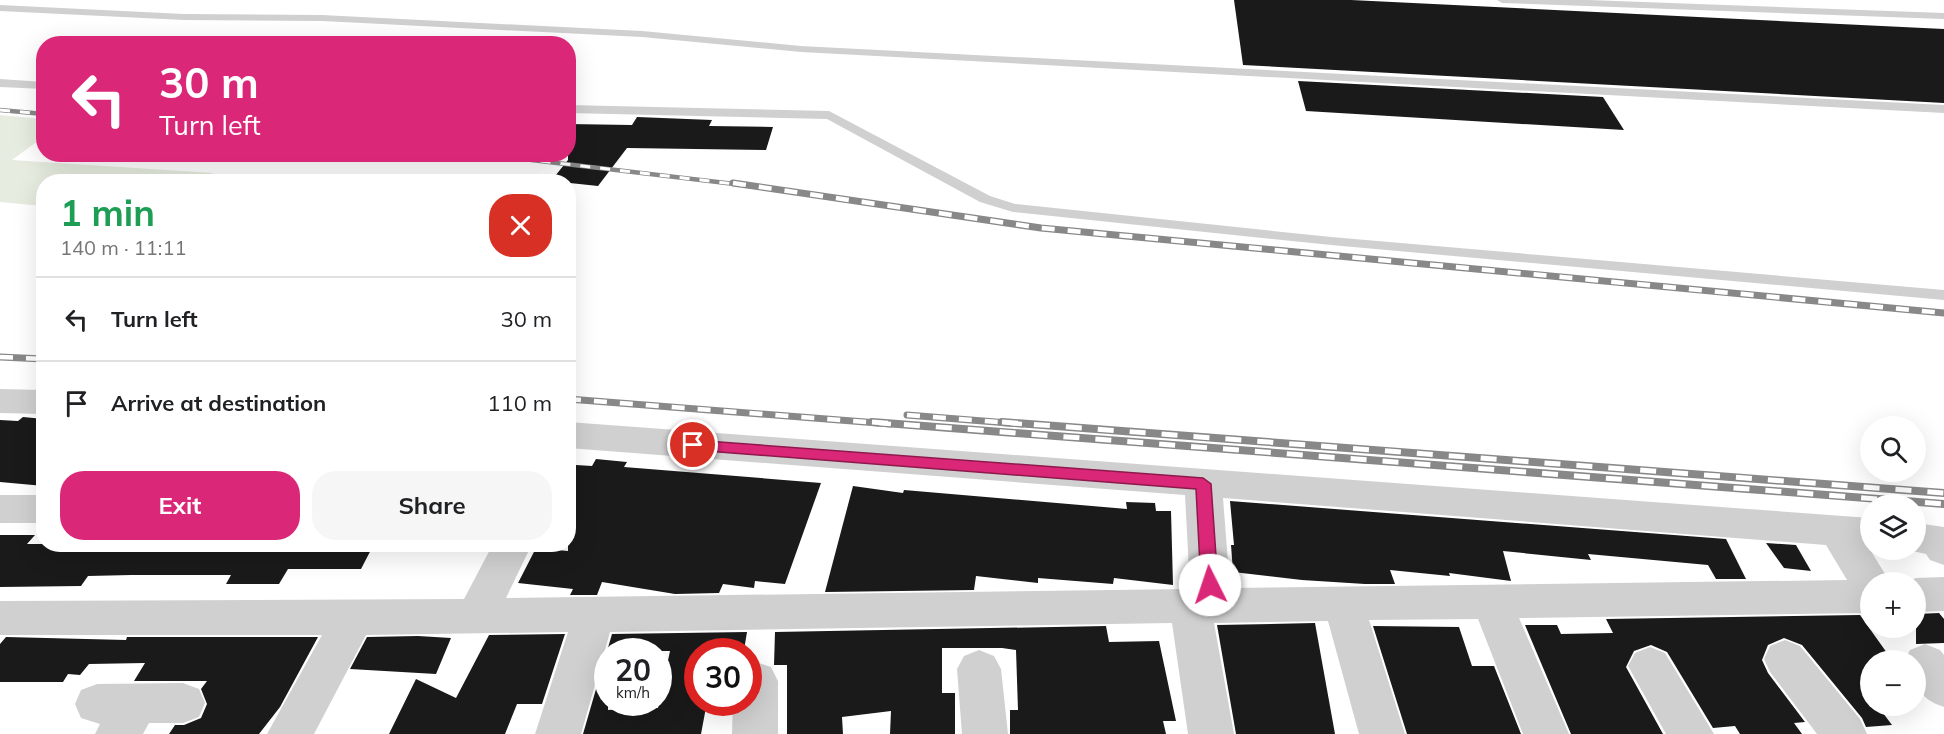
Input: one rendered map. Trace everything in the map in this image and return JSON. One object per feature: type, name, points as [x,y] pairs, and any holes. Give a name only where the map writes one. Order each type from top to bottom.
[{"type":"street","points":[[0,401],[36,402]]},
{"type":"street","points":[[576,440],[1854,532],[1867,572]]},
{"type":"street","points":[[1203,484],[1200,606],[1211,734]]},
{"type":"street","points":[[0,509],[36,509]]},
{"type":"street","points":[[1926,539],[1938,540],[1944,549]]},
{"type":"street","points":[[477,615],[509,552]]},
{"type":"street","points":[[1926,595],[1944,594]]},
{"type":"street","points":[[0,618],[354,618],[1860,596]]},
{"type":"street","points":[[1491,601],[1546,734]]},
{"type":"street","points":[[1343,603],[1382,734]]},
{"type":"street","points":[[558,734],[594,615]]},
{"type":"street","points":[[290,734],[354,618]]},
{"type":"street","points":[[1785,659],[1844,734]]},
{"type":"street","points":[[1650,666],[1691,734]]},
{"type":"street","points":[[979,669],[986,734]]},
{"type":"street","points":[[117,714],[183,703]]},
{"type":"street","points":[[755,716],[755,734]]},
{"type":"lane","points":[[1502,0],[1944,16]]},
{"type":"lane","points":[[0,8],[184,17],[322,18],[642,34],[801,49],[1944,109]]},
{"type":"lane","points":[[0,83],[36,85]]},
{"type":"lane","points":[[576,109],[829,115],[985,199],[1013,208],[1320,240],[1944,295]]},
{"type":"shaded area","points":[[0,115],[36,118],[36,143],[12,160],[213,173],[36,174],[36,205],[0,202]]},
{"type":"building","points":[[1234,0],[1351,0],[1944,29],[1944,103],[1243,65]]},
{"type":"building","points":[[1298,81],[1603,97],[1624,130],[1306,111]]},
{"type":"building","points":[[637,117],[712,120],[709,126],[773,127],[766,150],[627,148],[598,186],[576,184],[576,174],[557,174],[566,162],[576,162],[576,124],[632,125]]},
{"type":"building","points":[[23,417],[36,418],[36,485],[0,482],[0,420],[18,421]]},
{"type":"building","points":[[596,459],[627,462],[624,467],[821,483],[785,584],[755,581],[754,588],[723,584],[719,593],[675,594],[602,582],[597,595],[570,595],[573,589],[518,583],[534,552],[576,552],[576,465],[592,466]]},
{"type":"building","points":[[853,486],[903,493],[904,490],[1127,509],[1126,502],[1155,503],[1156,511],[1171,511],[1173,585],[1114,578],[1113,584],[1038,578],[1038,583],[976,576],[974,590],[825,592]]},
{"type":"building","points":[[1230,501],[1726,539],[1746,579],[1716,579],[1708,565],[1588,554],[1591,560],[1503,551],[1511,581],[1449,573],[1450,576],[1390,570],[1395,584],[1365,584],[1233,572],[1231,545],[1234,545]]},
{"type":"building","points":[[0,535],[35,535],[27,544],[36,544],[36,552],[370,552],[361,569],[288,569],[279,584],[226,584],[231,575],[131,575],[88,576],[81,586],[0,587]]},
{"type":"building","points":[[1766,543],[1796,545],[1811,571],[1784,568]]},
{"type":"building","points":[[1939,613],[1944,619],[1944,643],[1916,644],[1916,638],[1926,638],[1926,614]]},
{"type":"building","points":[[1860,615],[1860,638],[1876,638],[1885,650],[1860,650],[1860,716],[1802,645],[1784,638],[1768,645],[1762,660],[1768,673],[1805,722],[1794,723],[1802,734],[1740,734],[1735,726],[1713,728],[1667,652],[1651,645],[1634,651],[1626,667],[1663,734],[1571,734],[1525,625],[1557,625],[1561,634],[1613,633],[1606,619]]},
{"type":"building","points":[[1315,623],[1335,734],[1236,734],[1217,625]]},
{"type":"building","points":[[1106,626],[1109,642],[1159,641],[1176,721],[1163,721],[1166,734],[1010,734],[1010,710],[1018,710],[1016,650],[942,648],[942,693],[955,693],[955,734],[890,734],[891,711],[842,717],[843,734],[787,734],[787,665],[774,665],[775,632]]},
{"type":"building","points":[[1373,626],[1459,627],[1472,666],[1494,666],[1521,734],[1407,734]]},
{"type":"building","points":[[747,632],[746,638],[684,638],[684,716],[704,716],[701,734],[583,734],[594,696],[594,716],[672,716],[672,638],[611,638],[612,634]]},
{"type":"building","points":[[565,634],[542,704],[517,704],[505,734],[389,734],[416,679],[456,698],[489,635]]},
{"type":"building","points":[[6,637],[126,640],[127,637],[318,637],[280,707],[259,734],[169,734],[175,725],[184,725],[201,718],[207,704],[201,689],[207,681],[134,681],[145,663],[89,664],[80,675],[68,674],[63,682],[0,682],[0,644]]},
{"type":"building","points":[[367,637],[451,638],[436,674],[350,669]]},
{"type":"building","points":[[1860,716],[1885,716],[1892,725],[1866,727]]},
{"type":"railway","points":[[0,110],[36,113]]},
{"type":"railway","points":[[549,162],[743,185]]},
{"type":"railway","points":[[733,183],[1041,228],[1944,313]]},
{"type":"railway","points":[[0,357],[36,359]]},
{"type":"railway","points":[[576,400],[891,424]]},
{"type":"railway","points":[[907,415],[1022,424]]},
{"type":"railway","points":[[872,422],[1944,504]]},
{"type":"railway","points":[[1002,422],[1944,493]]},
{"type":"route","points":[[693,445],[1203,484],[1210,585]]}]
